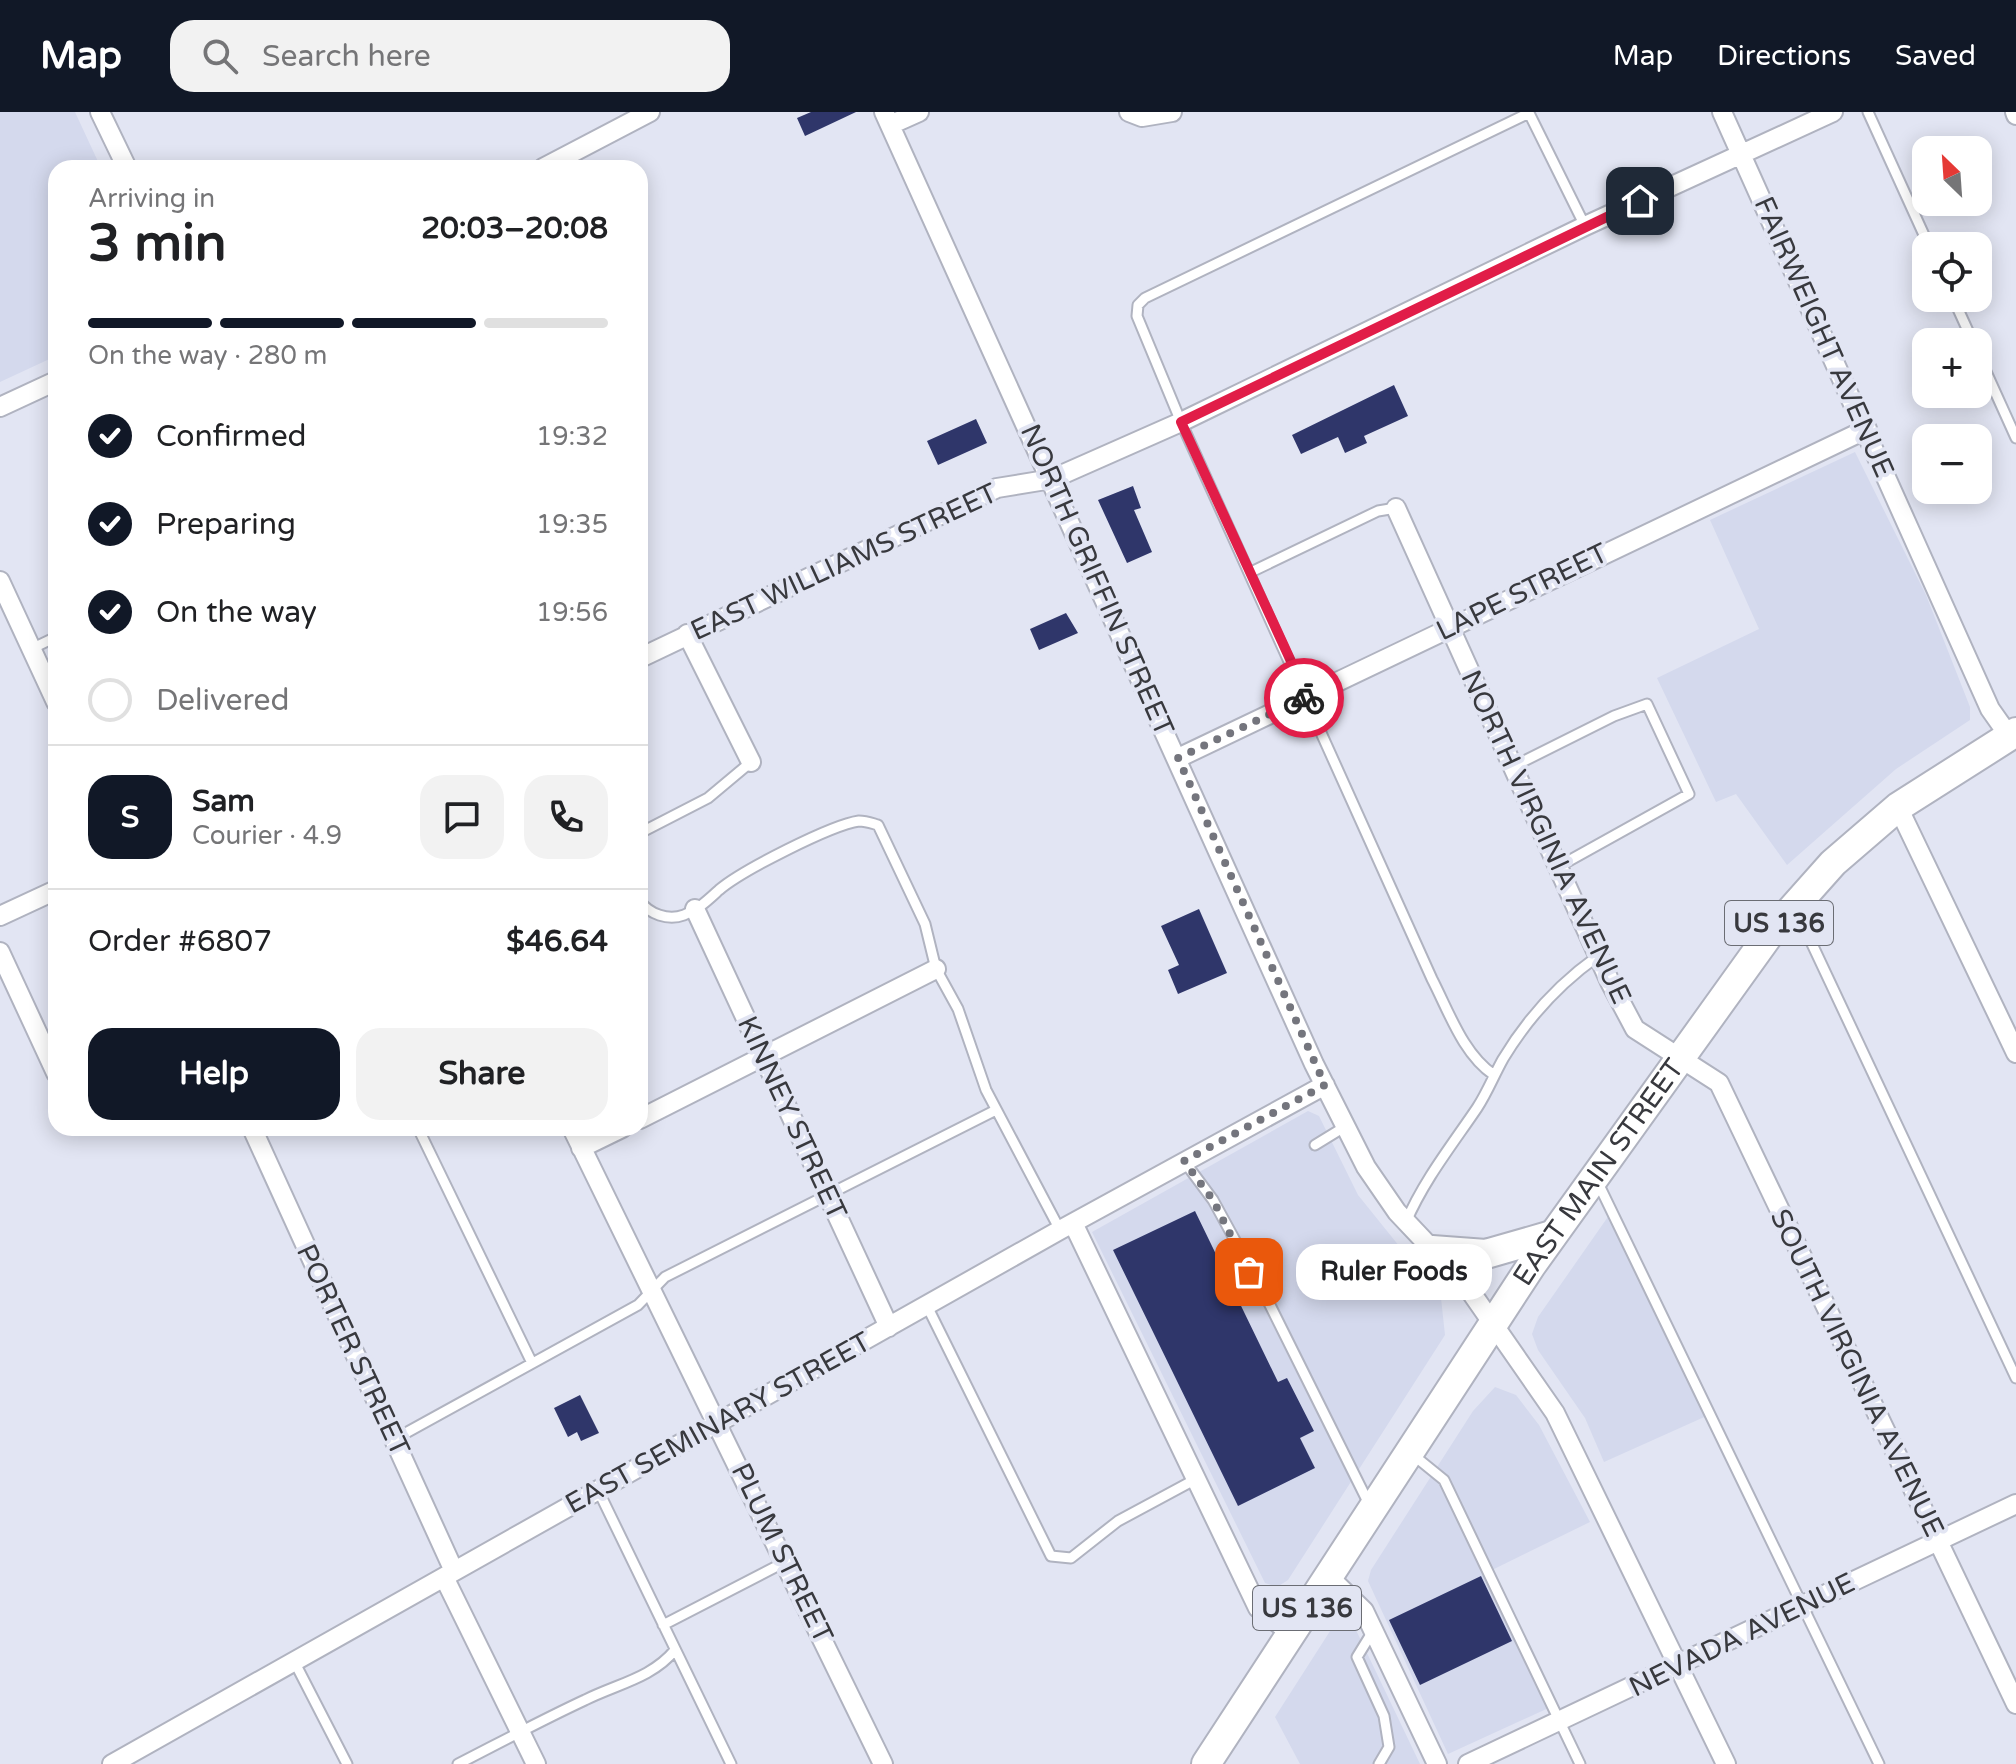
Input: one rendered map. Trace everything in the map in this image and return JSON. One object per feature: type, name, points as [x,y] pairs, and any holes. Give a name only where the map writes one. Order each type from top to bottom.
[{"type":"main road","name":"EAST MAIN STREET","points":[[1206,1764],[1552,1235],[1794,905],[1833,863],[1898,807],[2014,738]]},
{"type":"main road","points":[[1432,1250],[1486,1254],[1552,1235]]},
{"type":"street","points":[[100,112],[123,160]]},
{"type":"street","points":[[558,160],[650,112]]},
{"type":"street","points":[[887,119],[919,112]]},
{"type":"street","points":[[1129,112],[1142,117],[1172,112]]},
{"type":"street","name":"FAIRWEIGHT AVENUE","points":[[1722,112],[1867,429],[1990,709],[2014,738]]},
{"type":"street","name":"EAST WILLIAMS STREET","points":[[648,654],[997,488],[1052,479],[1181,422],[1585,226],[1833,112]]},
{"type":"street","name":"NORTH GRIFFIN STREET","points":[[887,119],[1325,1085],[1366,1167],[1406,1222],[1466,1285],[1555,1413],[1726,1764]]},
{"type":"street","points":[[0,407],[48,385]]},
{"type":"street","name":"LAPE STREET","points":[[1178,758],[1867,429]]},
{"type":"street","name":"NORTH VIRGINIA AVENUE","points":[[1396,508],[1555,868],[1635,1029],[1680,1058]]},
{"type":"street","points":[[0,581],[48,685]]},
{"type":"street","points":[[687,634],[751,762]]},
{"type":"street","points":[[1898,807],[2016,1053]]},
{"type":"street","points":[[0,916],[48,894]]},
{"type":"street","name":"KINNEY STREET","points":[[695,909],[889,1327]]},
{"type":"street","points":[[0,952],[48,1056]]},
{"type":"street","points":[[648,1115],[936,969]]},
{"type":"street","name":"SOUTH VIRGINIA AVENUE","points":[[1680,1058],[1719,1083],[2016,1704]]},
{"type":"street","name":"EAST SEMINARY STREET","points":[[112,1764],[145,1756],[294,1661],[1067,1226],[1325,1085]]},
{"type":"street","name":"PORTER STREET","points":[[256,1136],[536,1764]]},
{"type":"street","name":"PLUM STREET","points":[[576,1136],[720,1424],[883,1764]]},
{"type":"street","points":[[581,1148],[606,1136]]},
{"type":"street","points":[[1067,1226],[1258,1608],[1291,1633]]},
{"type":"street","name":"NEVADA AVENUE","points":[[1468,1764],[1679,1667],[2016,1504]]},
{"type":"street","points":[[1328,1576],[1364,1611],[1437,1764]]},
{"type":"lane","points":[[1868,112],[1923,232]]},
{"type":"lane","points":[[1494,1075],[1480,1066],[1461,1038],[1432,979],[1140,330],[1138,305],[1145,298],[1529,113],[1585,226]]},
{"type":"lane","points":[[1992,385],[2016,438]]},
{"type":"lane","points":[[1251,572],[1378,511],[1396,508]]},
{"type":"lane","points":[[31,649],[48,641]]},
{"type":"lane","points":[[1512,767],[1614,716],[1647,704],[1689,794],[1555,868]]},
{"type":"lane","points":[[648,829],[708,798],[751,762]]},
{"type":"lane","points":[[648,908],[669,917],[681,916],[708,903],[720,889],[768,861],[834,829],[867,821],[878,825],[925,924],[936,969],[958,1009],[996,1110],[1067,1226]]},
{"type":"lane","points":[[1794,905],[2016,1378]]},
{"type":"lane","points":[[1406,1222],[1431,1175],[1480,1104],[1494,1075],[1546,1002],[1570,976],[1598,956]]},
{"type":"lane","points":[[393,1440],[638,1305],[665,1277],[996,1110]]},
{"type":"lane","points":[[1315,1145],[1346,1126]]},
{"type":"lane","points":[[422,1136],[532,1363]]},
{"type":"lane","points":[[1184,1161],[1213,1200],[1266,1297],[1371,1509]]},
{"type":"lane","points":[[1595,1176],[1879,1764]]},
{"type":"lane","points":[[927,1306],[1051,1556],[1071,1558],[1118,1521],[1196,1479]]},
{"type":"lane","points":[[1409,1453],[1444,1480],[1580,1764]]},
{"type":"lane","points":[[598,1490],[731,1764]]},
{"type":"lane","points":[[663,1625],[787,1561]]},
{"type":"lane","points":[[1373,1631],[1357,1657],[1384,1716],[1389,1747],[1379,1764]]},
{"type":"lane","points":[[458,1764],[621,1682],[643,1676],[661,1666],[675,1650]]},
{"type":"lane","points":[[294,1661],[347,1764]]},
{"type":"shaded area","points":[[0,112],[75,112],[97,160],[48,160],[48,360],[0,382]]},
{"type":"shaded area","points":[[1855,452],[1926,595],[1970,707],[1970,720],[1896,769],[1787,865],[1736,794],[1716,802],[1657,678],[1759,629],[1710,520]]},
{"type":"shaded area","points":[[1308,1111],[1319,1116],[1358,1195],[1441,1298],[1445,1335],[1288,1580],[1277,1587],[1265,1583],[1092,1232]]},
{"type":"shaded area","points":[[1612,1211],[1711,1414],[1604,1462],[1585,1418],[1538,1350],[1532,1334],[1538,1317]]},
{"type":"shaded area","points":[[1495,1387],[1516,1395],[1539,1425],[1590,1522],[1488,1572],[1553,1706],[1448,1754],[1368,1581],[1371,1570],[1473,1411]]},
{"type":"shaded area","points":[[1332,1628],[1356,1630],[1420,1764],[1300,1764],[1275,1717]]},
{"type":"building","points":[[811,112],[856,112],[805,136],[797,118]]},
{"type":"building","points":[[1394,385],[1408,416],[1364,436],[1367,443],[1345,453],[1338,437],[1301,454],[1292,435]]},
{"type":"building","points":[[976,419],[987,443],[938,465],[927,441]]},
{"type":"building","points":[[1133,486],[1141,508],[1134,510],[1152,552],[1127,563],[1098,500]]},
{"type":"building","points":[[1066,613],[1078,633],[1039,650],[1030,629]]},
{"type":"building","points":[[1199,909],[1227,973],[1178,994],[1168,970],[1179,965],[1161,926]]},
{"type":"building","points":[[1195,1211],[1278,1382],[1287,1378],[1314,1431],[1300,1438],[1315,1468],[1238,1506],[1113,1250]]},
{"type":"building","points":[[580,1395],[599,1433],[581,1441],[577,1432],[568,1437],[554,1408]]},
{"type":"building","points":[[1481,1576],[1512,1641],[1420,1685],[1389,1620]]},
{"type":"way so far","points":[[1249,1272],[1213,1200],[1184,1161],[1325,1085],[1178,758],[1304,698]]},
{"type":"place","name":"Ruler Foods","points":[[1249,1272]]},
{"type":"route","points":[[1304,698],[1307,696],[1181,422],[1640,201]]}]
